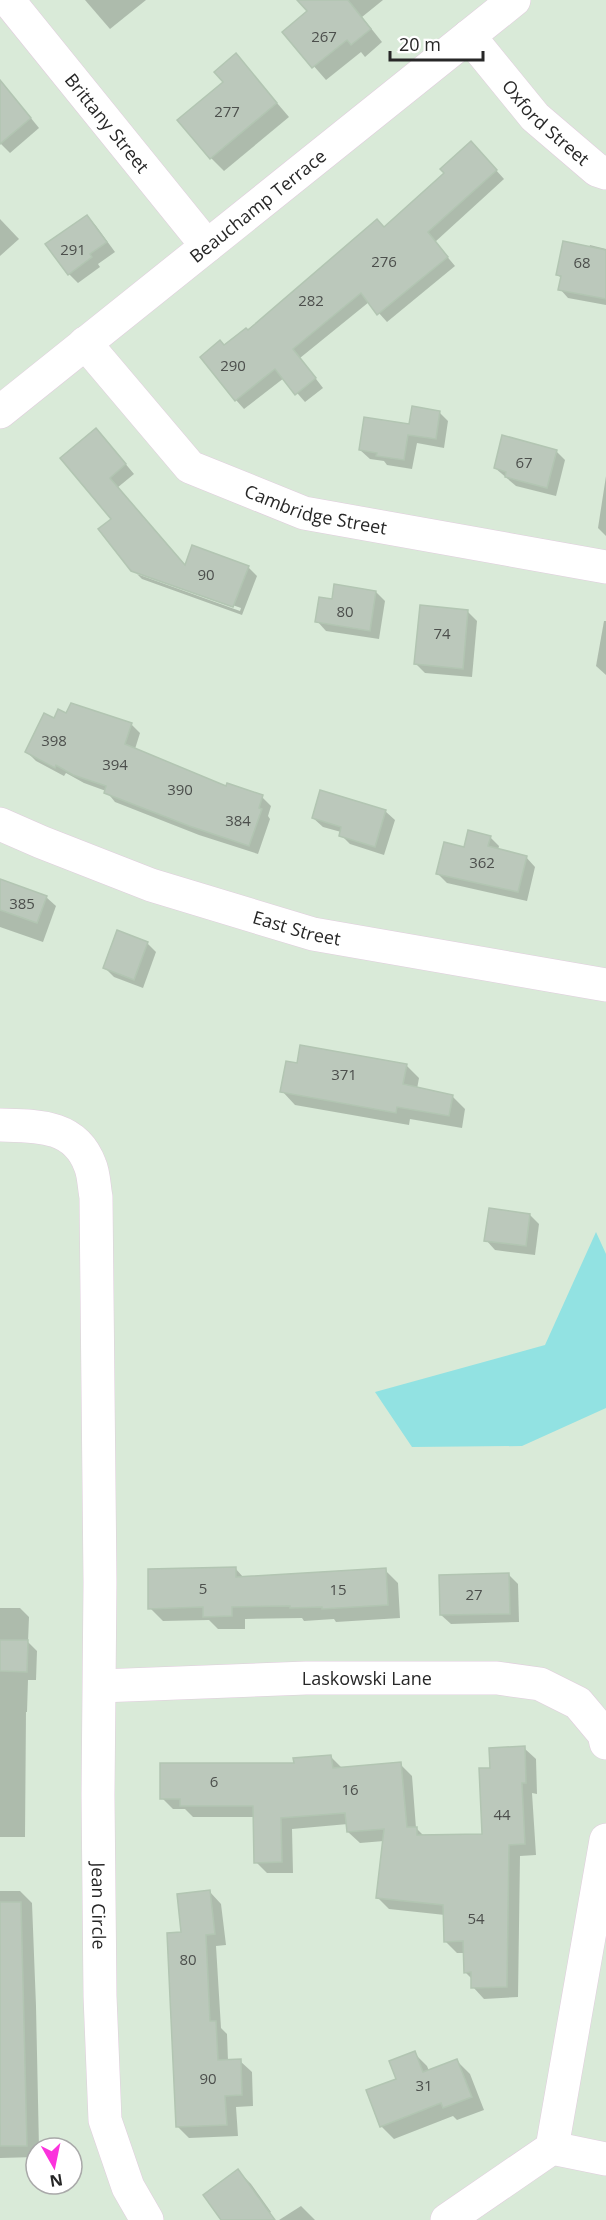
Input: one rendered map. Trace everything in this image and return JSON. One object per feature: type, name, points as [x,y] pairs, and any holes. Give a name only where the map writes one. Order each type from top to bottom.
[{"type":"street","name":"Brittany Street","points":[[8,0],[207,246]]},
{"type":"street","name":"Beauchamp Terrace","points":[[0,412],[514,0]]},
{"type":"street","name":"Oxford Street","points":[[469,36],[535,117],[597,170],[606,173]]},
{"type":"street","name":"Cambridge Street","points":[[85,343],[190,467],[304,513],[606,567]]},
{"type":"street","name":"East Street","points":[[0,824],[151,885],[313,934],[606,985]]},
{"type":"street","name":"Jean Circle","points":[[0,1125],[42,1126],[75,1139],[91,1165],[96,1197],[100,1582],[98,1795],[100,1972],[105,2120],[128,2187],[147,2220]]},
{"type":"street","name":"Laskowski Lane","points":[[100,1686],[306,1678],[497,1678],[540,1684],[578,1703],[604,1734],[606,1743]]},
{"type":"street","points":[[447,2220],[552,2148],[606,1840]]},
{"type":"street","points":[[552,2148],[606,2159]]},
{"type":"shaded area","points":[[596,1232],[606,1254],[606,1408],[522,1446],[412,1447],[375,1392],[545,1345]]},
{"type":"building","points":[[297,0],[348,0],[371,29],[351,45],[347,40],[312,68],[282,32],[307,11]]},
{"type":"building","points":[[236,53],[277,103],[210,159],[177,120],[223,82],[214,72]]},
{"type":"building","points":[[0,80],[31,118],[0,144]]},
{"type":"building","points":[[471,141],[497,170],[428,232],[448,257],[377,315],[361,293],[293,349],[316,378],[295,395],[275,369],[235,401],[200,357],[220,340],[224,345],[246,328],[248,330],[377,219],[384,227],[444,173],[440,169]]},
{"type":"building","points":[[87,215],[107,242],[90,254],[92,257],[68,275],[45,244]]},
{"type":"building","points":[[563,241],[606,250],[606,299],[558,290],[561,276],[556,275]]},
{"type":"building","points":[[412,406],[440,411],[436,439],[408,435],[404,460],[376,456],[377,453],[359,450],[364,417],[409,424]]},
{"type":"building","points":[[96,428],[126,464],[110,478],[185,565],[192,545],[249,566],[233,607],[131,571],[98,529],[111,519],[60,458]]},
{"type":"building","points":[[502,435],[557,450],[547,488],[505,477],[506,472],[494,468]]},
{"type":"building","points":[[334,584],[376,591],[370,631],[315,622],[319,597],[332,599]]},
{"type":"building","points":[[420,605],[468,610],[463,669],[414,664]]},
{"type":"building","points":[[71,703],[132,723],[125,744],[226,786],[227,783],[263,795],[259,808],[262,809],[249,846],[189,826],[104,793],[106,786],[73,775],[56,765],[55,768],[25,752],[44,713],[54,718],[58,709],[66,713]]},
{"type":"building","points":[[320,790],[386,810],[375,847],[339,836],[341,827],[312,818]]},
{"type":"building","points":[[468,830],[491,836],[488,846],[527,856],[518,892],[436,874],[444,842],[464,847]]},
{"type":"building","points":[[0,879],[47,896],[37,923],[0,910]]},
{"type":"building","points":[[117,930],[148,942],[134,980],[103,968]]},
{"type":"building","points":[[300,1045],[407,1064],[403,1084],[453,1095],[449,1116],[397,1107],[396,1113],[280,1092],[286,1061],[297,1063]]},
{"type":"building","points":[[489,1208],[530,1214],[526,1246],[484,1241]]},
{"type":"building","points":[[236,1567],[236,1577],[386,1568],[388,1605],[322,1609],[322,1607],[290,1608],[290,1606],[232,1607],[232,1616],[203,1617],[203,1607],[148,1609],[148,1569]]},
{"type":"building","points":[[509,1573],[510,1614],[440,1615],[439,1575]]},
{"type":"building","points":[[0,1640],[28,1640],[27,1672],[0,1671]]},
{"type":"building","points":[[525,1746],[526,1783],[522,1783],[525,1844],[509,1845],[507,1987],[471,1988],[471,1972],[464,1973],[463,1941],[444,1942],[443,1905],[376,1898],[384,1829],[347,1832],[345,1813],[281,1818],[282,1862],[254,1863],[253,1806],[180,1806],[180,1799],[160,1799],[160,1763],[294,1763],[293,1758],[331,1755],[333,1768],[401,1762],[407,1827],[417,1827],[417,1835],[482,1834],[479,1768],[490,1768],[489,1748]]},
{"type":"building","points":[[210,1890],[215,1934],[206,1935],[210,2021],[216,2021],[218,2060],[241,2059],[242,2095],[225,2096],[227,2125],[176,2127],[167,1933],[181,1932],[177,1894]]},
{"type":"building","points":[[0,1902],[21,1902],[27,2136],[24,2136],[24,2146],[0,2146]]},
{"type":"building","points":[[415,2051],[423,2072],[457,2059],[472,2097],[443,2108],[441,2103],[380,2127],[366,2090],[396,2079],[389,2061]]},
{"type":"building","points":[[238,2169],[275,2220],[221,2220],[203,2195]]}]
